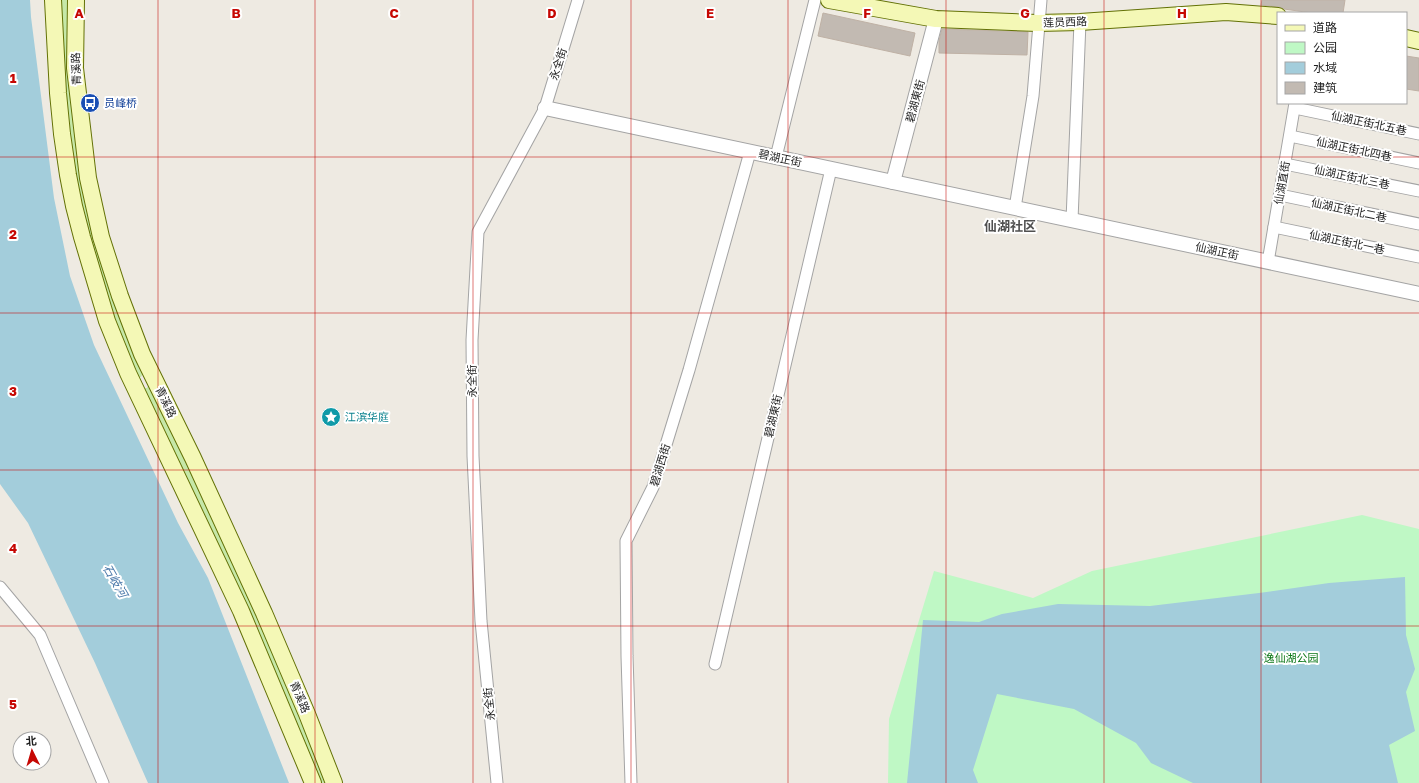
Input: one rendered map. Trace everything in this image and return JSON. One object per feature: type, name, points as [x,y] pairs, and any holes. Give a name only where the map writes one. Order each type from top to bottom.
[{"type":"main road","name":"青溪路","points":[[53,0],[58,93],[68,175],[82,237],[107,321],[128,373],[241,611],[313,783]]},
{"type":"main road","name":"青溪路","points":[[76,0],[75,68],[88,178],[101,237],[120,296],[142,354],[193,458],[264,613],[307,714],[334,783]]},
{"type":"main road","name":"莲员西路","points":[[829,0],[936,19],[1038,23],[1080,22],[1226,12],[1277,16]]},
{"type":"main road","points":[[1407,38],[1419,41]]},
{"type":"street","name":"永全街","points":[[497,783],[481,621],[473,456],[472,340],[478,232],[545,108],[578,0]]},
{"type":"street","points":[[776,157],[815,0]]},
{"type":"street","points":[[1014,208],[1033,96],[1040,0]]},
{"type":"street","name":"碧湖東街","points":[[893,182],[936,19]]},
{"type":"street","points":[[1072,220],[1080,22]]},
{"type":"street","name":"仙湖正街北五巷","points":[[1295,105],[1419,134]]},
{"type":"street","name":"仙湖直街","points":[[1268,262],[1295,105]]},
{"type":"street","name":"碧湖正街","points":[[545,108],[1014,208]]},
{"type":"street","name":"仙湖正街北四巷","points":[[1290,136],[1419,163]]},
{"type":"street","name":"碧湖西街","points":[[631,783],[627,656],[626,541],[653,487],[689,370],[750,152]]},
{"type":"street","name":"仙湖正街北三巷","points":[[1285,164],[1419,191]]},
{"type":"street","name":"碧湖東街","points":[[715,664],[831,169]]},
{"type":"street","name":"仙湖正街北二巷","points":[[1280,195],[1419,224]]},
{"type":"street","name":"仙湖正街","points":[[1014,208],[1419,294]]},
{"type":"street","name":"仙湖正街北一巷","points":[[1274,227],[1419,257]]},
{"type":"street","points":[[0,587],[40,635],[103,783]]},
{"type":"green space","points":[[60,0],[69,0],[72,109],[79,169],[89,218],[105,275],[143,373],[141,377],[137,377],[114,326],[83,222],[66,120]]},
{"type":"green space","points":[[149,384],[205,501],[277,661],[326,783],[318,783],[238,585],[196,496],[139,388],[147,388]]},
{"type":"green space","name":"逸仙湖公园","points":[[1362,515],[1419,529],[1419,783],[888,783],[889,719],[934,571],[1033,598],[1092,571]]},
{"type":"water","name":"石岐河","points":[[0,0],[30,0],[54,198],[70,276],[94,345],[178,523],[208,578],[289,783],[148,783],[95,663],[28,523],[0,484]]},
{"type":"water","name":"逸仙湖公园","points":[[1405,577],[1406,635],[1415,669],[1406,692],[1415,731],[1389,745],[1398,783],[1193,783],[1151,763],[1136,743],[1074,709],[997,694],[973,770],[978,783],[907,783],[923,620],[979,622],[1002,614],[1058,604],[1150,606],[1329,583]]},
{"type":"building","points":[[1262,0],[1345,0],[1343,12],[1305,12],[1261,5]]},
{"type":"building","points":[[823,13],[915,33],[910,56],[818,36]]},
{"type":"building","points":[[942,29],[1028,32],[1027,55],[939,53],[939,41]]},
{"type":"building","points":[[1407,56],[1419,58],[1419,91],[1407,89]]},
{"type":"place","name":"员峰桥","points":[[90,103]]},
{"type":"place","name":"江滨华庭","points":[[331,417]]},
{"type":"district","name":"仙湖社区","points":[[1010,226]]}]
